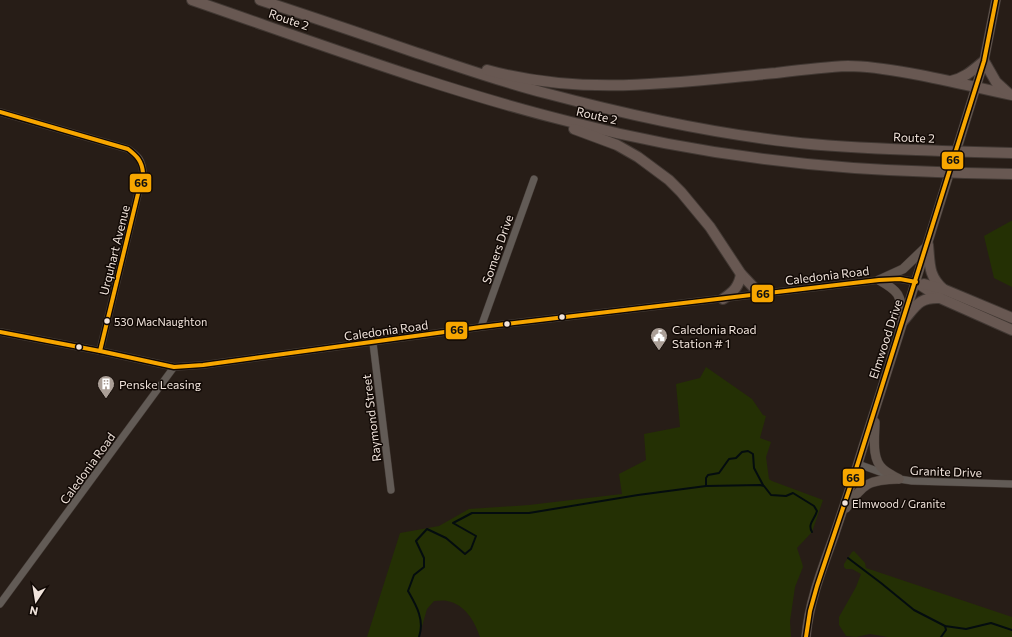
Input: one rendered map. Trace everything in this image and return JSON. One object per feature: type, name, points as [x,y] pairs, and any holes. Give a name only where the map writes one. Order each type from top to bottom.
[{"type":"highway","name":"Route 2","points":[[192,0],[439,84],[569,122],[615,133],[752,158],[855,169],[1012,174]]},
{"type":"highway","name":"Route 2","points":[[260,0],[469,71],[551,95],[662,120],[756,138],[824,145],[1012,153]]},
{"type":"highway","points":[[433,58],[464,63],[495,72],[532,80],[578,86],[638,85],[848,66],[870,67],[893,70],[1011,95]]},
{"type":"highway","points":[[948,81],[960,79],[984,61],[996,82],[1011,95]]},
{"type":"highway","points":[[521,108],[545,120],[618,145],[656,169],[681,192],[710,227],[741,274],[760,294]]},
{"type":"highway","points":[[928,245],[930,268],[935,282],[942,293],[1012,330]]},
{"type":"highway","points":[[723,299],[734,291],[740,282],[741,274]]},
{"type":"highway","points":[[916,282],[1012,318]]},
{"type":"highway","points":[[903,321],[921,301],[942,293]]},
{"type":"main road","name":"Elmwood Drive","points":[[806,637],[814,592],[858,464],[928,245],[984,61],[996,0]]},
{"type":"main road","points":[[879,280],[903,269],[928,245]]},
{"type":"main road","points":[[879,280],[898,292],[903,321]]},
{"type":"main road","points":[[874,413],[877,459],[883,470],[899,480]]},
{"type":"main road","points":[[841,514],[865,486],[882,480],[899,480]]},
{"type":"street","name":"Urquhart Avenue","points":[[0,112],[128,149],[137,155],[142,163],[143,173],[100,351]]},
{"type":"street","name":"Somers Drive","points":[[481,327],[534,179]]},
{"type":"street","name":"Caledonia Road","points":[[0,604],[174,367],[203,365],[373,343],[481,327],[879,280],[900,279],[916,282]]},
{"type":"street","points":[[0,332],[174,367]]},
{"type":"street","name":"Raymond Street","points":[[373,343],[391,490]]},
{"type":"street","name":"Granite Drive","points":[[858,464],[899,480],[1012,484]]},
{"type":"green space","points":[[1011,221],[1012,287],[994,278],[984,236]]},
{"type":"green space","points":[[706,367],[752,399],[763,415],[766,416],[760,438],[771,442],[766,457],[769,479],[823,500],[812,532],[797,548],[803,567],[795,587],[790,621],[791,637],[480,637],[468,614],[459,606],[447,601],[434,601],[427,609],[419,637],[367,637],[400,533],[439,526],[469,509],[529,505],[622,494],[619,474],[646,460],[644,434],[680,427],[676,384],[700,378]]},
{"type":"green space","points":[[854,551],[865,563],[866,568],[1012,617],[1012,637],[888,637],[870,634],[856,637],[846,636],[839,625],[839,617],[856,587],[861,574],[844,567],[844,564]]},
{"type":"waterway","points":[[706,486],[706,478],[708,475],[719,473],[729,459],[736,458],[742,452],[748,451],[753,454],[754,468],[763,485]]},
{"type":"waterway","points":[[419,637],[421,631],[419,613],[408,591],[414,575],[424,567],[424,558],[416,541],[427,529],[446,538],[465,554],[471,549],[476,536],[453,523],[472,513],[529,513],[638,495],[706,486],[760,485],[764,486],[771,495],[786,496],[793,493],[814,506],[817,511],[810,526],[812,532]]},
{"type":"waterway","points":[[848,558],[914,610],[945,626],[966,629],[991,623],[1012,630]]},
{"type":"waterway","points":[[941,637],[946,630],[945,626]]},
{"type":"transit line","name":"66","points":[[806,637],[810,611],[817,586],[856,469],[984,61],[996,0]]},
{"type":"transit line","name":"66","points":[[0,112],[128,149],[140,162],[143,173],[100,351]]},
{"type":"transit line","name":"66","points":[[0,332],[174,367],[203,365],[481,327],[879,280],[900,279],[916,282]]},
{"type":"place","name":"530 MacNaughton","points":[[107,321]]},
{"type":"place","name":"Caledonia Road Station # 1","points":[[659,351]]},
{"type":"place","name":"Penske Leasing","points":[[106,399]]},
{"type":"place","name":"Elmwood / Granite","points":[[845,503]]}]
